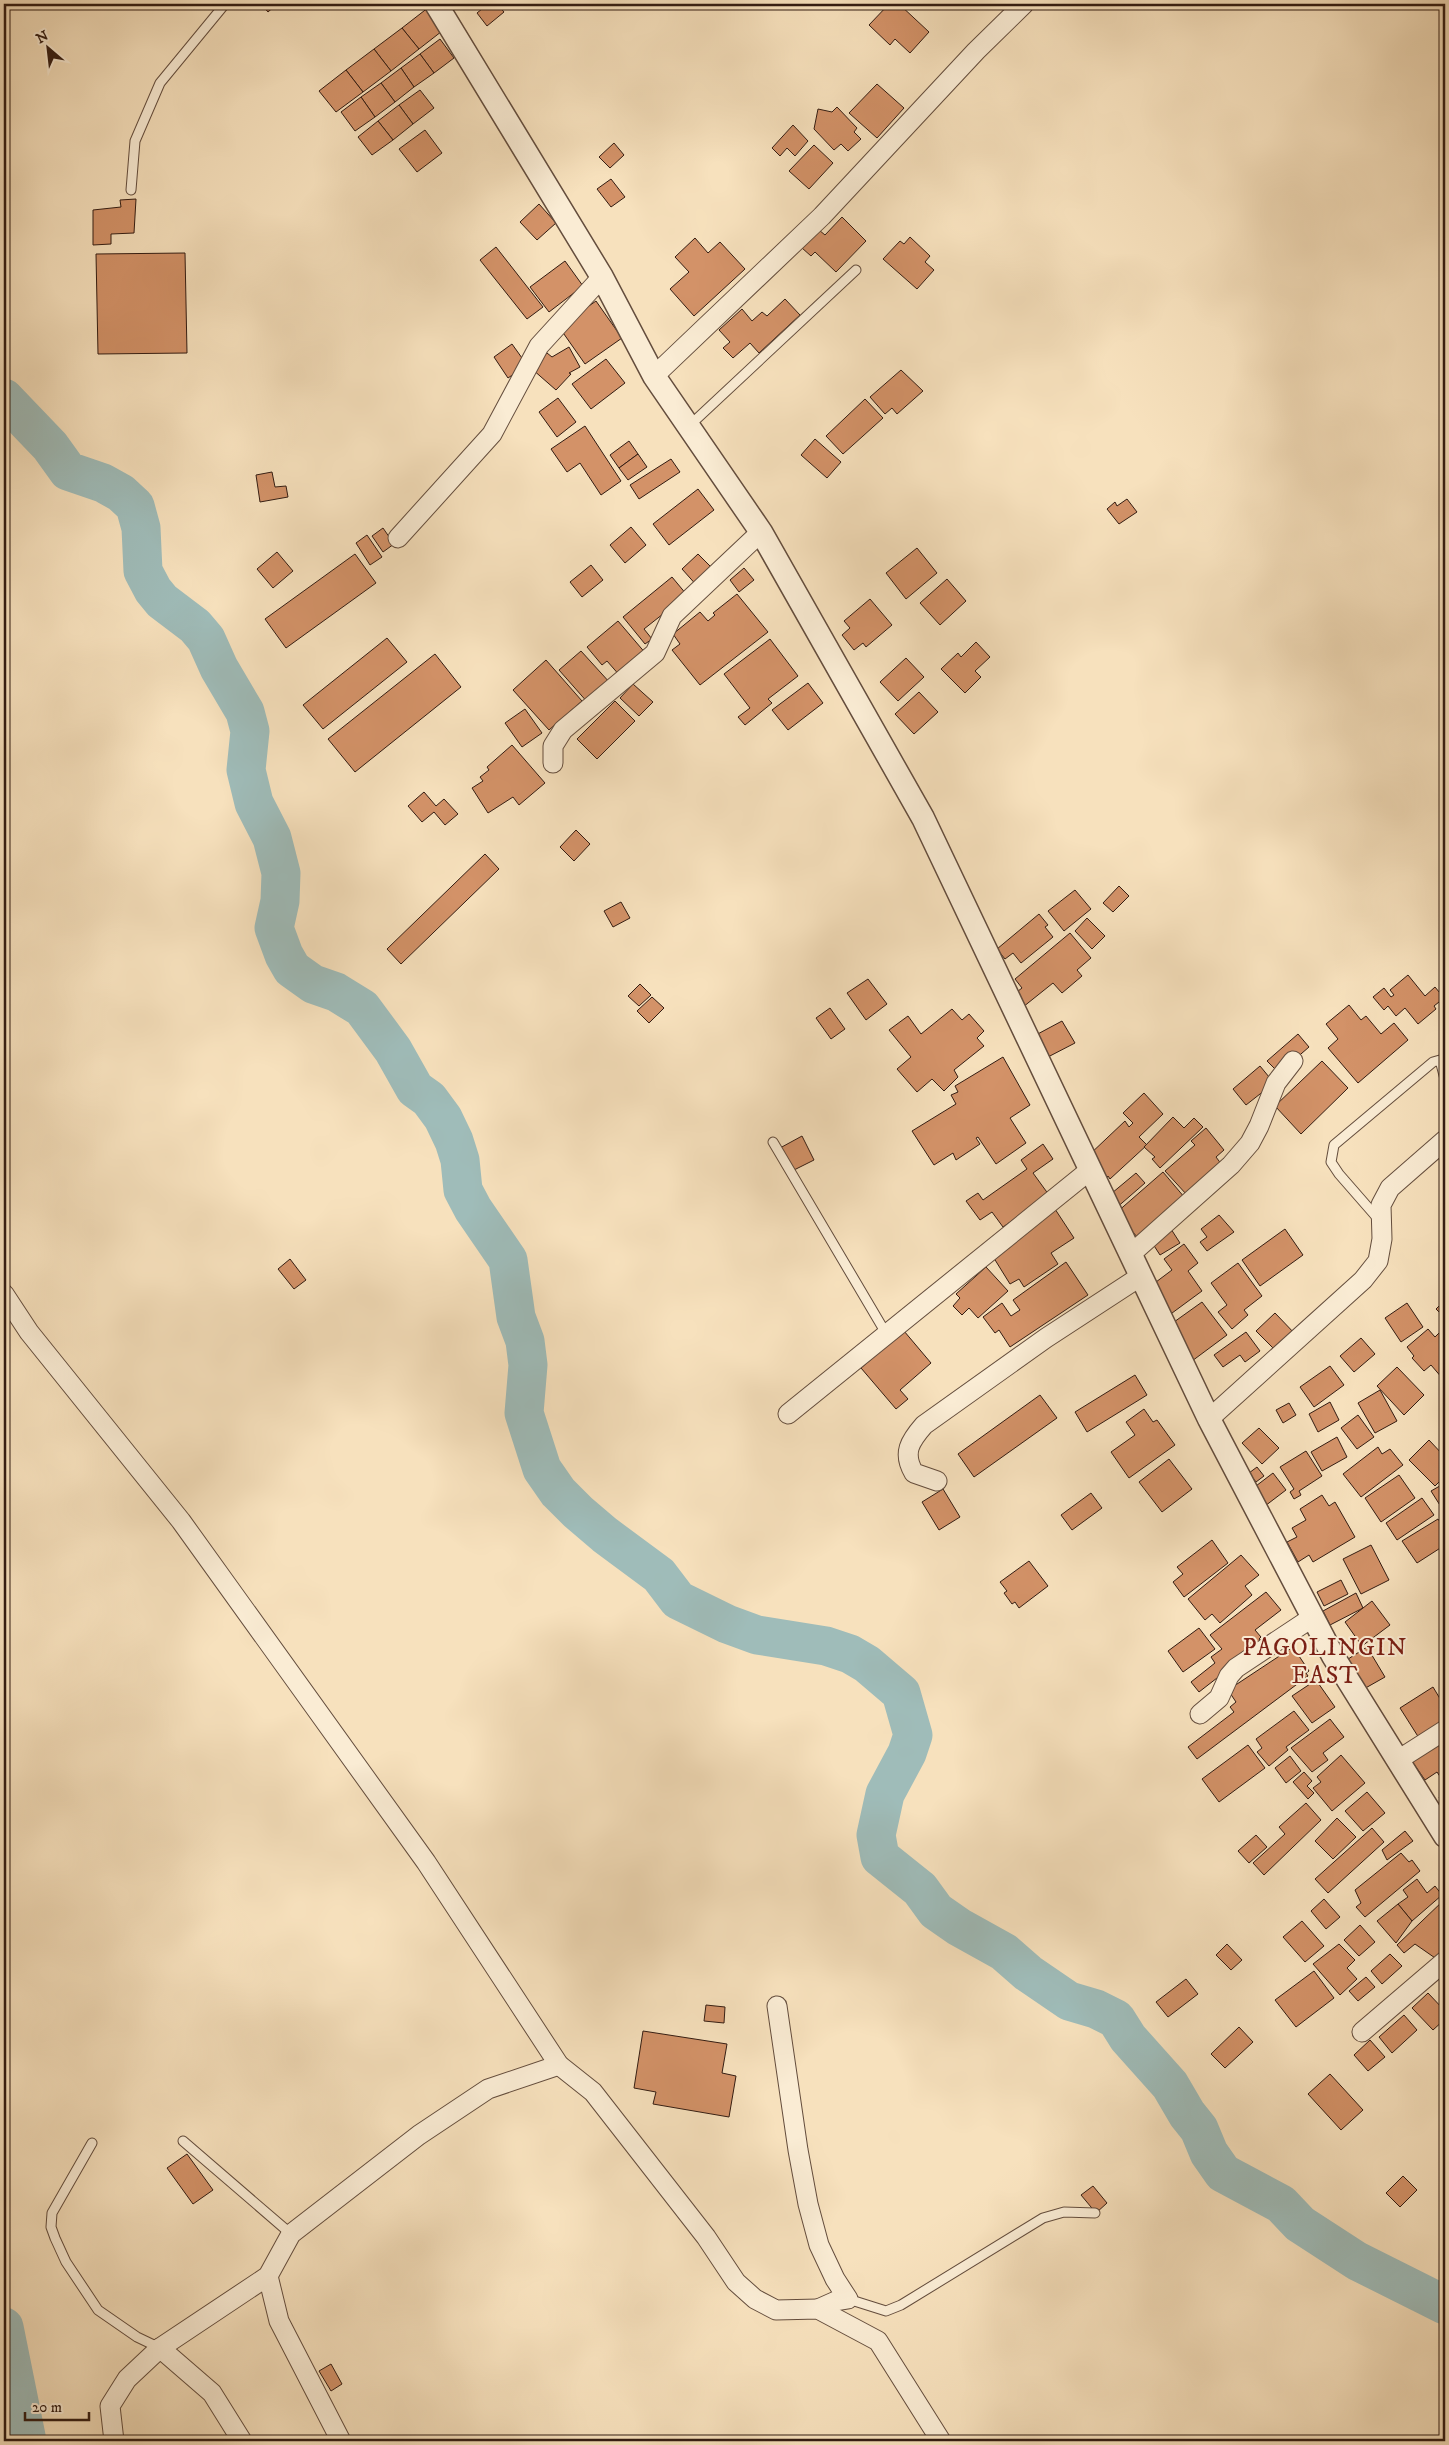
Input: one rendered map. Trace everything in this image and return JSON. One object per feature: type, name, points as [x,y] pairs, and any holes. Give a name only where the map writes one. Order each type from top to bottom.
[{"type":"street","points":[[436,4],[602,277],[654,376],[761,532],[923,818],[1209,1419],[1333,1656],[1445,1836]]},
{"type":"street","points":[[654,376],[822,216],[976,51],[1024,4]]},
{"type":"street","points":[[398,538],[492,434],[539,346],[602,277]]},
{"type":"street","points":[[553,763],[553,746],[563,730],[655,653],[672,616],[761,532]]},
{"type":"street","points":[[1130,1254],[1232,1165],[1250,1143],[1276,1084],[1293,1061]]},
{"type":"street","points":[[1209,1419],[1362,1280],[1378,1261],[1382,1240],[1381,1205],[1390,1188],[1445,1140]]},
{"type":"street","points":[[788,1414],[1090,1170]]},
{"type":"street","points":[[937,1481],[914,1473],[907,1454],[910,1442],[924,1425],[1046,1338],[1141,1276]]},
{"type":"street","points":[[4,1294],[29,1332],[181,1520],[426,1862],[559,2065],[593,2092],[706,2237],[736,2282],[755,2299],[776,2310],[818,2309],[836,2301],[848,2299],[835,2279],[819,2245],[808,2204],[798,2150],[777,2006]]},
{"type":"street","points":[[1200,1714],[1219,1698],[1229,1676],[1236,1668],[1313,1617]]},
{"type":"street","points":[[1398,1760],[1445,1730]]},
{"type":"street","points":[[1362,2032],[1445,1961]]},
{"type":"street","points":[[114,2441],[110,2406],[127,2379],[160,2348],[268,2276],[291,2234],[419,2135],[488,2090],[559,2065]]},
{"type":"street","points":[[268,2276],[279,2321],[341,2441]]},
{"type":"street","points":[[818,2309],[878,2341],[941,2441]]},
{"type":"street","points":[[160,2348],[212,2393],[242,2441]]},
{"type":"lane","points":[[130,190],[135,141],[160,83],[224,4]]},
{"type":"lane","points":[[688,427],[856,270]]},
{"type":"lane","points":[[1382,1224],[1331,1162],[1334,1145],[1432,1062],[1440,1060],[1445,1079]]},
{"type":"lane","points":[[774,1142],[887,1334]]},
{"type":"lane","points":[[183,2141],[291,2234]]},
{"type":"lane","points":[[92,2142],[52,2213],[51,2227],[66,2262],[98,2310],[137,2337],[160,2348]]},
{"type":"lane","points":[[848,2299],[886,2311],[901,2305],[1043,2218],[1064,2212],[1095,2213]]},
{"type":"building","points":[[261,4],[277,4],[268,12]]},
{"type":"building","points":[[488,4],[497,4],[504,12],[487,26],[477,13]]},
{"type":"building","points":[[889,4],[899,4],[929,32],[910,53],[895,39],[890,45],[869,25]]},
{"type":"building","points":[[429,7],[446,28],[419,49],[402,28]]},
{"type":"building","points":[[402,28],[419,49],[391,71],[374,49]]},
{"type":"building","points":[[440,39],[454,58],[434,73],[420,54]]},
{"type":"building","points":[[374,49],[391,71],[363,92],[346,70]]},
{"type":"building","points":[[420,54],[434,73],[414,87],[401,68]]},
{"type":"building","points":[[401,68],[414,87],[395,102],[381,83]]},
{"type":"building","points":[[346,70],[363,92],[336,112],[319,91]]},
{"type":"building","points":[[381,83],[395,102],[375,117],[361,97]]},
{"type":"building","points":[[877,84],[904,108],[877,138],[849,113]]},
{"type":"building","points":[[420,90],[434,108],[413,124],[399,105]]},
{"type":"building","points":[[361,97],[375,117],[355,131],[341,112]]},
{"type":"building","points":[[399,105],[413,124],[393,140],[378,121]]},
{"type":"building","points":[[837,107],[857,128],[854,132],[861,139],[848,151],[841,144],[834,150],[814,129],[818,109],[832,112]]},
{"type":"building","points":[[378,121],[393,140],[372,155],[358,137]]},
{"type":"building","points":[[793,125],[808,141],[795,156],[787,148],[780,156],[772,148]]},
{"type":"building","points":[[425,130],[442,153],[417,172],[399,149]]},
{"type":"building","points":[[614,143],[624,155],[610,168],[599,157]]},
{"type":"building","points":[[814,145],[833,163],[809,189],[789,171]]},
{"type":"building","points":[[611,179],[625,197],[611,207],[597,189]]},
{"type":"building","points":[[136,199],[134,233],[111,234],[111,244],[93,245],[93,210],[121,207],[120,200]]},
{"type":"building","points":[[539,204],[556,223],[537,240],[520,222]]},
{"type":"building","points":[[842,217],[866,241],[836,272],[815,252],[811,256],[802,248],[819,230],[825,235]]},
{"type":"building","points":[[910,237],[930,256],[925,262],[934,270],[917,289],[883,259],[900,241],[904,244]]},
{"type":"building","points":[[695,238],[708,253],[720,242],[745,269],[694,316],[670,289],[689,272],[675,257]]},
{"type":"building","points":[[496,247],[543,307],[527,319],[480,260]]},
{"type":"building","points":[[185,253],[187,353],[98,354],[96,254]]},
{"type":"building","points":[[565,261],[583,286],[549,312],[530,287]]},
{"type":"building","points":[[785,299],[800,315],[759,353],[750,343],[733,358],[723,348],[730,342],[719,330],[742,309],[752,321],[762,312],[767,316]]},
{"type":"building","points":[[596,301],[622,338],[585,364],[559,327]]},
{"type":"building","points":[[512,344],[527,365],[508,378],[494,357]]},
{"type":"building","points":[[569,347],[580,367],[569,373],[571,374],[556,390],[532,369],[547,353],[552,357]]},
{"type":"building","points":[[606,359],[625,383],[591,409],[572,384]]},
{"type":"building","points":[[901,370],[923,391],[897,414],[892,408],[885,414],[870,397]]},
{"type":"building","points":[[558,398],[576,422],[557,437],[539,412]]},
{"type":"building","points":[[865,399],[883,418],[843,454],[826,436]]},
{"type":"building","points":[[585,426],[621,481],[601,495],[580,463],[567,472],[551,449]]},
{"type":"building","points":[[815,439],[841,462],[827,478],[801,455]]},
{"type":"building","points":[[629,441],[638,454],[619,468],[610,455]]},
{"type":"building","points":[[638,454],[647,467],[628,480],[619,468]]},
{"type":"building","points":[[671,459],[680,472],[639,499],[630,485]]},
{"type":"building","points":[[272,472],[275,487],[286,486],[288,497],[260,502],[256,475]]},
{"type":"building","points":[[698,489],[714,510],[669,545],[653,524]]},
{"type":"building","points":[[1127,499],[1137,512],[1119,524],[1107,509],[1115,502],[1117,506]]},
{"type":"building","points":[[631,527],[646,545],[625,563],[610,545]]},
{"type":"building","points":[[383,528],[394,544],[383,552],[372,536]]},
{"type":"building","points":[[367,535],[382,557],[370,565],[356,543]]},
{"type":"building","points":[[917,548],[937,573],[906,599],[886,573]]},
{"type":"building","points":[[277,552],[293,571],[273,588],[257,569]]},
{"type":"building","points":[[355,554],[376,583],[286,648],[265,619]]},
{"type":"building","points":[[698,554],[716,572],[699,588],[682,569]]},
{"type":"building","points":[[591,565],[603,580],[582,597],[570,582]]},
{"type":"building","points":[[744,568],[754,580],[739,592],[730,580]]},
{"type":"building","points":[[672,577],[687,595],[644,629],[652,639],[645,644],[623,617]]},
{"type":"building","points":[[947,579],[966,601],[940,625],[920,603]]},
{"type":"building","points":[[737,594],[768,632],[700,685],[672,650],[680,644],[673,634],[700,612],[708,621],[715,615],[713,613]]},
{"type":"building","points":[[870,599],[892,625],[866,647],[863,643],[854,650],[842,635],[850,628],[844,621]]},
{"type":"building","points":[[618,621],[647,655],[621,677],[607,661],[602,665],[587,647]]},
{"type":"building","points":[[387,638],[407,662],[323,729],[303,705]]},
{"type":"building","points":[[770,639],[798,676],[768,699],[772,703],[745,725],[738,717],[750,708],[724,674]]},
{"type":"building","points":[[976,642],[990,657],[975,671],[981,677],[965,693],[941,669],[958,653],[961,657]]},
{"type":"building","points":[[581,651],[611,684],[589,704],[559,670]]},
{"type":"building","points":[[435,654],[461,687],[355,772],[328,739]]},
{"type":"building","points":[[906,658],[924,677],[898,701],[880,682]]},
{"type":"building","points":[[546,660],[582,701],[549,730],[513,690]]},
{"type":"building","points":[[808,683],[823,703],[788,730],[772,710]]},
{"type":"building","points":[[633,684],[653,702],[639,716],[620,698]]},
{"type":"building","points":[[919,692],[938,712],[914,734],[895,714]]},
{"type":"building","points":[[615,701],[635,721],[597,759],[577,739]]},
{"type":"building","points":[[525,709],[542,733],[522,747],[505,723]]},
{"type":"building","points":[[512,745],[545,783],[519,805],[513,797],[488,813],[472,788],[483,781],[480,777],[489,770],[487,767]]},
{"type":"building","points":[[424,792],[436,806],[444,799],[458,814],[445,825],[434,812],[422,822],[408,806]]},
{"type":"building","points":[[576,830],[590,844],[574,861],[560,847]]},
{"type":"building","points":[[485,854],[499,869],[401,964],[387,949]]},
{"type":"building","points":[[1119,886],[1129,896],[1113,912],[1103,903]]},
{"type":"building","points":[[1075,890],[1091,909],[1064,931],[1048,911]]},
{"type":"building","points":[[621,902],[630,918],[613,927],[604,911]]},
{"type":"building","points":[[1039,914],[1048,925],[1045,927],[1053,937],[1021,963],[1013,953],[1005,959],[997,949]]},
{"type":"building","points":[[1087,918],[1105,936],[1092,949],[1075,931]]},
{"type":"building","points":[[1070,933],[1091,958],[1077,970],[1082,976],[1062,993],[1053,983],[1023,1007],[1013,995],[1022,988],[1015,979]]},
{"type":"building","points":[[1408,975],[1425,996],[1435,987],[1444,998],[1434,1006],[1436,1009],[1418,1024],[1405,1008],[1396,1016],[1388,1006],[1384,1010],[1373,997],[1384,988],[1391,997],[1394,995],[1390,990]]},
{"type":"building","points":[[868,979],[887,1004],[866,1020],[847,993]]},
{"type":"building","points":[[640,984],[651,995],[639,1006],[628,996]]},
{"type":"building","points":[[652,997],[664,1008],[649,1023],[637,1011]]},
{"type":"building","points":[[1349,1005],[1361,1020],[1366,1016],[1381,1034],[1394,1023],[1408,1040],[1358,1083],[1328,1048],[1338,1039],[1326,1024]]},
{"type":"building","points":[[830,1008],[845,1029],[831,1039],[816,1018]]},
{"type":"building","points":[[952,1009],[962,1020],[969,1014],[984,1031],[977,1038],[984,1046],[954,1070],[958,1077],[944,1091],[932,1079],[917,1092],[897,1069],[911,1057],[889,1030],[908,1016],[921,1034]]},
{"type":"building","points":[[1062,1021],[1075,1043],[1046,1058],[1034,1036]]},
{"type":"building","points":[[1298,1034],[1309,1047],[1279,1073],[1267,1061]]},
{"type":"building","points":[[1003,1057],[1030,1105],[1010,1118],[1026,1143],[996,1164],[978,1137],[976,1138],[980,1144],[956,1160],[953,1153],[934,1165],[912,1131],[956,1104],[951,1095],[958,1092],[955,1086]]},
{"type":"building","points":[[1322,1061],[1348,1088],[1301,1134],[1275,1106]]},
{"type":"building","points":[[1260,1066],[1274,1083],[1246,1105],[1233,1089]]},
{"type":"building","points":[[1144,1093],[1163,1114],[1139,1137],[1147,1145],[1110,1179],[1108,1176],[1102,1182],[1088,1156],[1125,1121],[1129,1127],[1133,1123],[1123,1113]]},
{"type":"building","points":[[1173,1117],[1184,1128],[1194,1118],[1203,1127],[1160,1168],[1152,1159],[1155,1157],[1144,1147]]},
{"type":"building","points":[[1206,1128],[1224,1150],[1216,1157],[1222,1165],[1187,1195],[1165,1171],[1195,1145],[1191,1141]]},
{"type":"building","points":[[802,1136],[814,1160],[792,1171],[780,1148]]},
{"type":"building","points":[[1043,1144],[1053,1159],[1033,1173],[1049,1195],[1003,1227],[992,1212],[980,1220],[966,1201],[978,1193],[983,1200],[1027,1169],[1021,1160]]},
{"type":"building","points":[[1163,1172],[1185,1198],[1139,1239],[1116,1213]]},
{"type":"building","points":[[1136,1173],[1145,1183],[1115,1209],[1106,1198]]},
{"type":"building","points":[[1053,1206],[1074,1238],[1051,1253],[1058,1264],[1024,1287],[1019,1279],[1010,1284],[992,1255],[1031,1230],[1026,1223]]},
{"type":"building","points":[[1219,1215],[1234,1232],[1207,1251],[1200,1242],[1207,1237],[1201,1229]]},
{"type":"building","points":[[1171,1229],[1180,1243],[1160,1255],[1151,1241]]},
{"type":"building","points":[[1285,1229],[1303,1255],[1260,1286],[1242,1260]]},
{"type":"building","points":[[1184,1244],[1198,1263],[1188,1271],[1202,1291],[1168,1316],[1148,1288],[1172,1270],[1164,1259]]},
{"type":"building","points":[[290,1259],[306,1280],[294,1289],[278,1269]]},
{"type":"building","points":[[1066,1262],[1088,1295],[1010,1347],[999,1330],[995,1333],[983,1317],[1002,1303],[1011,1316],[1020,1310],[1013,1300]]},
{"type":"building","points":[[1238,1263],[1262,1296],[1244,1310],[1248,1315],[1232,1329],[1218,1312],[1227,1305],[1211,1283]]},
{"type":"building","points":[[986,1267],[1008,1291],[978,1318],[969,1308],[962,1315],[953,1306],[960,1298],[956,1294]]},
{"type":"building","points":[[1445,1300],[1445,1318],[1436,1309]]},
{"type":"building","points":[[1202,1302],[1227,1335],[1192,1361],[1167,1327]]},
{"type":"building","points":[[1407,1303],[1423,1327],[1401,1342],[1385,1318]]},
{"type":"building","points":[[1275,1313],[1297,1336],[1278,1353],[1256,1331]]},
{"type":"building","points":[[1428,1329],[1435,1337],[1439,1333],[1445,1340],[1445,1377],[1443,1379],[1431,1365],[1424,1371],[1412,1358],[1414,1356],[1407,1347]]},
{"type":"building","points":[[904,1331],[931,1363],[900,1390],[908,1399],[896,1409],[861,1368]]},
{"type":"building","points":[[1246,1332],[1260,1351],[1245,1362],[1240,1355],[1223,1367],[1214,1355]]},
{"type":"building","points":[[1361,1338],[1375,1354],[1354,1372],[1340,1356]]},
{"type":"building","points":[[1330,1366],[1344,1385],[1314,1407],[1300,1387]]},
{"type":"building","points":[[1397,1367],[1424,1395],[1404,1415],[1377,1386]]},
{"type":"building","points":[[1135,1375],[1147,1395],[1087,1432],[1075,1412]]},
{"type":"building","points":[[1380,1390],[1397,1421],[1375,1433],[1358,1403]]},
{"type":"building","points":[[1040,1395],[1057,1418],[974,1477],[958,1454]]},
{"type":"building","points":[[1330,1402],[1339,1420],[1318,1432],[1309,1414]]},
{"type":"building","points":[[1289,1403],[1296,1415],[1283,1423],[1276,1410]]},
{"type":"building","points":[[1144,1409],[1153,1422],[1157,1420],[1175,1445],[1129,1478],[1111,1452],[1135,1435],[1126,1422]]},
{"type":"building","points":[[1358,1415],[1374,1437],[1357,1449],[1341,1428]]},
{"type":"building","points":[[1259,1428],[1279,1448],[1262,1464],[1242,1443]]},
{"type":"building","points":[[1337,1437],[1347,1457],[1322,1471],[1311,1452]]},
{"type":"building","points":[[1429,1440],[1445,1457],[1445,1476],[1435,1486],[1409,1460]]},
{"type":"building","points":[[1378,1447],[1382,1454],[1390,1449],[1403,1465],[1361,1497],[1343,1474]]},
{"type":"building","points":[[1306,1451],[1322,1476],[1299,1491],[1301,1495],[1294,1499],[1290,1492],[1294,1489],[1280,1467]]},
{"type":"building","points":[[1169,1459],[1192,1489],[1162,1512],[1139,1482]]},
{"type":"building","points":[[1257,1467],[1264,1476],[1256,1482],[1249,1473]]},
{"type":"building","points":[[1273,1473],[1286,1490],[1265,1506],[1252,1489]]},
{"type":"building","points":[[1399,1475],[1415,1498],[1381,1522],[1365,1498]]},
{"type":"building","points":[[1445,1483],[1445,1509],[1443,1510],[1431,1491]]},
{"type":"building","points":[[943,1489],[960,1517],[939,1530],[922,1502]]},
{"type":"building","points":[[1091,1493],[1102,1508],[1072,1530],[1061,1515]]},
{"type":"building","points":[[1322,1495],[1329,1506],[1335,1502],[1355,1537],[1313,1562],[1309,1555],[1298,1562],[1287,1542],[1297,1537],[1292,1528],[1306,1520],[1300,1509]]},
{"type":"building","points":[[1422,1498],[1434,1515],[1397,1540],[1386,1523]]},
{"type":"building","points":[[1438,1519],[1445,1527],[1445,1545],[1417,1563],[1402,1541]]},
{"type":"building","points":[[1212,1540],[1228,1563],[1184,1597],[1173,1582],[1183,1574],[1177,1567]]},
{"type":"building","points":[[1371,1545],[1389,1580],[1361,1594],[1343,1559]]},
{"type":"building","points":[[1241,1555],[1259,1575],[1245,1586],[1252,1595],[1220,1623],[1212,1614],[1205,1620],[1188,1599]]},
{"type":"building","points":[[1029,1561],[1048,1586],[1019,1608],[1015,1602],[1012,1604],[1004,1593],[1007,1591],[1000,1582]]},
{"type":"building","points":[[1341,1580],[1348,1594],[1324,1606],[1317,1592]]},
{"type":"building","points":[[1266,1592],[1281,1610],[1255,1630],[1261,1637],[1259,1639],[1262,1643],[1199,1692],[1191,1682],[1215,1663],[1211,1657],[1222,1649],[1210,1635]]},
{"type":"building","points":[[1356,1593],[1363,1608],[1330,1625],[1323,1611]]},
{"type":"building","points":[[1372,1601],[1390,1625],[1362,1646],[1345,1622]]},
{"type":"building","points":[[1199,1628],[1215,1649],[1183,1672],[1168,1651]]},
{"type":"building","points":[[1293,1647],[1309,1671],[1306,1673],[1308,1676],[1197,1759],[1188,1747],[1234,1712],[1230,1707],[1236,1702],[1228,1690]]},
{"type":"building","points":[[1367,1647],[1385,1677],[1362,1690],[1345,1661]]},
{"type":"building","points":[[1316,1680],[1335,1707],[1312,1723],[1292,1696]]},
{"type":"building","points":[[1433,1687],[1445,1707],[1445,1721],[1419,1738],[1400,1708]]},
{"type":"building","points":[[1294,1711],[1309,1730],[1286,1747],[1288,1750],[1269,1766],[1257,1752],[1262,1748],[1256,1739]]},
{"type":"building","points":[[1330,1719],[1344,1737],[1323,1753],[1328,1760],[1312,1772],[1291,1748]]},
{"type":"building","points":[[1445,1737],[1445,1784],[1437,1772],[1425,1780],[1411,1760]]},
{"type":"building","points":[[1248,1745],[1265,1768],[1219,1802],[1202,1779]]},
{"type":"building","points":[[1341,1755],[1365,1783],[1332,1811],[1313,1788],[1321,1782],[1317,1777]]},
{"type":"building","points":[[1290,1756],[1301,1771],[1286,1783],[1275,1768]]},
{"type":"building","points":[[1304,1772],[1312,1781],[1307,1786],[1314,1793],[1308,1799],[1293,1782]]},
{"type":"building","points":[[1367,1792],[1385,1813],[1363,1831],[1345,1811]]},
{"type":"building","points":[[1445,1792],[1445,1807],[1439,1797]]},
{"type":"building","points":[[1306,1803],[1321,1820],[1264,1875],[1253,1863],[1285,1834],[1279,1827]]},
{"type":"building","points":[[1337,1818],[1356,1837],[1333,1859],[1315,1841]]},
{"type":"building","points":[[1372,1828],[1384,1842],[1328,1893],[1315,1879]]},
{"type":"building","points":[[1405,1831],[1413,1841],[1387,1860],[1382,1850]]},
{"type":"building","points":[[1256,1835],[1267,1847],[1249,1863],[1238,1851]]},
{"type":"building","points":[[1401,1853],[1409,1862],[1412,1860],[1420,1871],[1365,1917],[1356,1907],[1361,1903],[1355,1890]]},
{"type":"building","points":[[1417,1879],[1427,1893],[1435,1886],[1442,1895],[1412,1921],[1398,1904],[1408,1897],[1403,1890]]},
{"type":"building","points":[[1324,1899],[1340,1917],[1326,1929],[1311,1911]]},
{"type":"building","points":[[1445,1899],[1445,1955],[1438,1960],[1415,1944],[1404,1953],[1397,1945]]},
{"type":"building","points":[[1398,1904],[1412,1921],[1396,1943],[1377,1921]]},
{"type":"building","points":[[1302,1921],[1324,1946],[1305,1962],[1283,1937]]},
{"type":"building","points":[[1360,1925],[1375,1942],[1359,1956],[1344,1940]]},
{"type":"building","points":[[1227,1944],[1242,1960],[1231,1970],[1216,1955]]},
{"type":"building","points":[[1339,1944],[1355,1960],[1347,1968],[1357,1979],[1340,1995],[1313,1964]]},
{"type":"building","points":[[1390,1954],[1402,1966],[1382,1984],[1371,1971]]},
{"type":"building","points":[[1314,1971],[1334,1998],[1296,2027],[1275,2000]]},
{"type":"building","points":[[1366,1977],[1375,1987],[1358,2001],[1349,1991]]},
{"type":"building","points":[[1186,1979],[1198,1994],[1168,2017],[1156,2002]]},
{"type":"building","points":[[1428,1993],[1445,2011],[1445,2019],[1433,2030],[1412,2008]]},
{"type":"building","points":[[706,2005],[725,2007],[724,2023],[704,2021]]},
{"type":"building","points":[[1404,2015],[1417,2030],[1392,2053],[1379,2037]]},
{"type":"building","points":[[1239,2027],[1253,2042],[1225,2068],[1211,2054]]},
{"type":"building","points":[[643,2031],[727,2044],[722,2073],[736,2076],[729,2117],[653,2104],[656,2092],[634,2088]]},
{"type":"building","points":[[1370,2040],[1385,2057],[1368,2071],[1354,2055]]},
{"type":"building","points":[[1330,2074],[1363,2110],[1341,2130],[1308,2094]]},
{"type":"building","points":[[187,2154],[213,2190],[193,2204],[167,2168]]},
{"type":"building","points":[[1403,2176],[1417,2190],[1400,2207],[1386,2193]]},
{"type":"building","points":[[1093,2186],[1107,2203],[1096,2213],[1081,2195]]},
{"type":"building","points":[[331,2364],[342,2384],[331,2391],[319,2371]]},
{"type":"waterway","points":[[4,398],[50,446],[68,471],[103,483],[121,493],[135,506],[141,528],[143,571],[153,590],[162,601],[195,626],[206,639],[219,668],[245,712],[250,731],[246,770],[254,803],[272,838],[281,873],[280,901],[274,928],[284,955],[292,969],[313,984],[336,992],[362,1008],[393,1050],[415,1089],[429,1099],[443,1118],[454,1141],[460,1160],[463,1190],[473,1209],[508,1260],[516,1317],[525,1341],[528,1365],[524,1413],[542,1469],[558,1492],[605,1535],[659,1575],[678,1600],[727,1624],[757,1635],[826,1646],[850,1654],[867,1664],[901,1693],[913,1735],[907,1753],[885,1794],[876,1835],[880,1857],[920,1889],[936,1911],[959,1927],[1004,1952],[1028,1973],[1069,2001],[1096,2009],[1116,2019],[1128,2038],[1170,2085],[1187,2114],[1199,2129],[1209,2153],[1223,2173],[1281,2204],[1300,2224],[1357,2261],[1445,2305]]},
{"type":"waterway","points":[[4,2327],[27,2441]]},
{"type":"district","name":"PAGOLINGIN EAST","points":[[1325,1662]]}]
